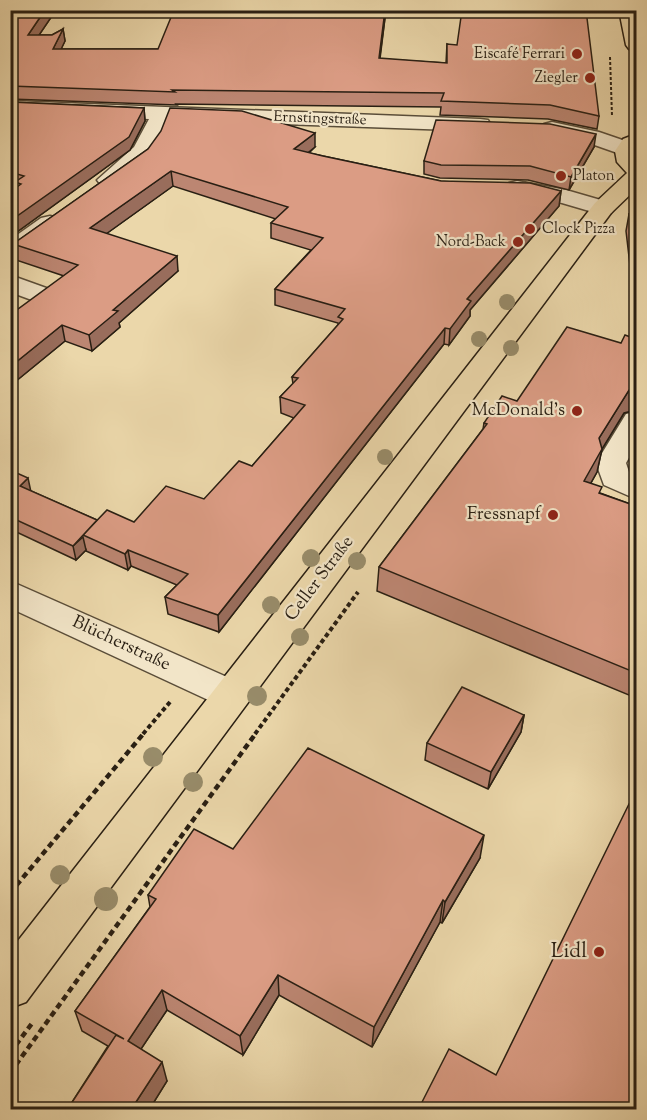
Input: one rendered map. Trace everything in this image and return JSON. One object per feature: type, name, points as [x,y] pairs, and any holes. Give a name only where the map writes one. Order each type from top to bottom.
[{"type":"main road","points":[[628,10],[636,45]]},
{"type":"main road","points":[[631,145],[626,161],[636,169]]},
{"type":"main road","name":"Celler Straße","points":[[10,987],[603,208],[636,177]]},
{"type":"street","name":"Ernstingstraße","points":[[10,107],[503,126]]},
{"type":"street","points":[[94,191],[140,156],[149,145],[162,113]]},
{"type":"street","points":[[526,127],[548,128],[600,141],[631,145]]},
{"type":"street","points":[[495,188],[528,189],[603,208]]},
{"type":"street","points":[[10,252],[66,211]]},
{"type":"street","points":[[10,283],[40,295]]},
{"type":"street","points":[[636,421],[611,463],[615,478],[636,488]]},
{"type":"street","name":"Blücherstraße","points":[[10,593],[232,695]]},
{"type":"path","points":[[600,141],[611,125],[612,117],[609,46]]},
{"type":"path","points":[[10,1073],[364,582]]},
{"type":"path","points":[[10,893],[156,716],[194,678]]},
{"type":"building","points":[[10,10],[45,10],[28,35],[52,35],[63,29],[53,49],[158,49],[174,10],[302,10],[306,13],[315,12],[315,10],[385,10],[379,58],[447,63],[447,44],[457,45],[462,10],[586,10],[599,116],[550,105],[441,101],[444,93],[172,90],[175,92],[10,86]]},
{"type":"building","points":[[10,102],[144,108],[129,137],[10,221],[10,192],[21,184],[15,182],[24,176],[10,172]]},
{"type":"building","points":[[170,108],[242,111],[315,133],[294,149],[323,156],[441,181],[530,183],[561,191],[467,299],[471,301],[450,329],[445,328],[218,615],[165,597],[188,574],[128,550],[125,554],[83,535],[107,510],[134,522],[166,486],[204,499],[239,461],[252,466],[305,405],[280,397],[298,378],[292,377],[343,319],[338,317],[345,309],[275,289],[323,238],[271,223],[288,207],[171,171],[90,228],[177,256],[113,310],[118,311],[89,335],[62,325],[10,367],[10,315],[78,265],[13,244],[148,149],[161,131]]},
{"type":"building","points":[[436,120],[550,124],[596,134],[571,177],[530,166],[441,165],[424,161]]},
{"type":"building","points":[[629,214],[636,215],[636,272]]},
{"type":"building","points":[[567,327],[621,343],[625,335],[636,339],[636,387],[629,390],[599,438],[602,449],[584,481],[602,487],[599,493],[636,506],[636,673],[379,567],[487,424],[484,423],[502,396],[517,401]]},
{"type":"building","points":[[10,470],[28,478],[20,486],[97,520],[73,546],[10,517]]},
{"type":"building","points":[[462,687],[524,715],[491,772],[427,743]]},
{"type":"building","points":[[308,748],[484,835],[445,902],[443,900],[374,1027],[278,975],[240,1036],[162,990],[128,1041],[162,1062],[132,1108],[135,1110],[67,1110],[116,1035],[124,1039],[75,1011],[156,899],[148,895],[194,829],[233,849]]},
{"type":"building","name":"Lidl","points":[[629,804],[636,808],[636,1110],[418,1110],[449,1049],[496,1075]]},
{"type":"place","name":"Eiscafé Ferrari","points":[[577,54]]},
{"type":"place","name":"Ziegler","points":[[590,78]]},
{"type":"place","name":"Platon","points":[[561,176]]},
{"type":"place","name":"Clock Pizza","points":[[530,229]]},
{"type":"place","name":"Nord-Back","points":[[518,242]]},
{"type":"place","name":"McDonald's","points":[[577,411]]},
{"type":"place","name":"Fressnapf","points":[[553,515]]},
{"type":"place","name":"Lidl","points":[[599,952]]}]
